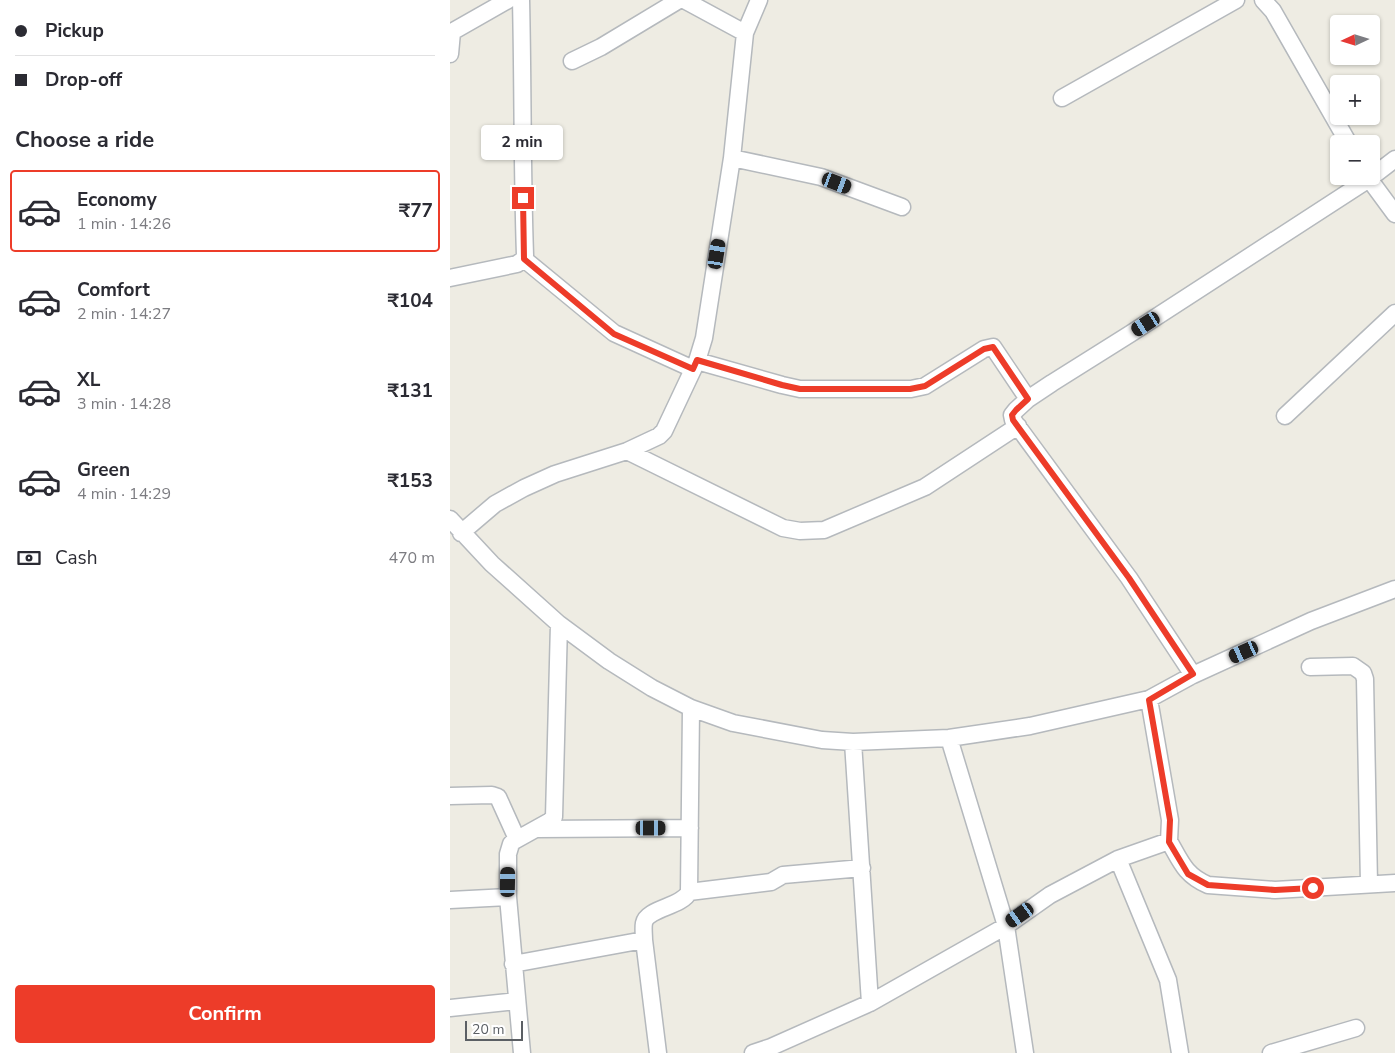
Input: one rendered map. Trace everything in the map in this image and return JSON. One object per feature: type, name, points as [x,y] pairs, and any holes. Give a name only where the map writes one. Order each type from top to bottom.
[{"type":"street","points":[[450,54],[451,32],[508,0]]},
{"type":"street","points":[[521,0],[524,259],[614,334],[695,365],[800,389],[910,389],[925,386],[984,349],[993,347],[1028,399]]},
{"type":"street","points":[[572,61],[601,47],[679,0]]},
{"type":"street","points":[[684,0],[745,33]]},
{"type":"street","points":[[461,532],[495,504],[524,488],[555,474],[627,451],[653,440],[664,431],[695,365],[704,338],[732,158],[745,33],[759,0]]},
{"type":"street","points":[[1062,98],[1236,0]]},
{"type":"street","points":[[1263,0],[1273,11],[1344,135]]},
{"type":"street","points":[[732,158],[821,177],[902,207]]},
{"type":"street","points":[[1380,170],[1395,160]]},
{"type":"street","points":[[1193,674],[1129,578],[1013,420],[1012,415],[1028,399],[1357,185]]},
{"type":"street","points":[[1373,185],[1395,214]]},
{"type":"street","points":[[450,278],[517,264],[524,259]]},
{"type":"street","points":[[1285,416],[1395,313]]},
{"type":"street","points":[[627,451],[783,528],[812,531],[824,530],[925,487],[1018,426]]},
{"type":"street","points":[[450,520],[492,564],[559,624],[609,661],[652,688],[691,708],[733,722],[822,740],[853,742],[949,738],[1030,726],[1149,700],[1193,674],[1311,621],[1395,589]]},
{"type":"street","points":[[522,1053],[508,897],[508,854],[511,844],[550,821],[554,815],[559,624]]},
{"type":"street","points":[[1310,668],[1353,666],[1363,673],[1365,679],[1369,884]]},
{"type":"street","points":[[1149,700],[1170,820],[1169,842],[1188,874],[1208,885],[1275,890],[1395,883]]},
{"type":"street","points":[[658,1053],[644,940],[644,923],[647,917],[685,898],[689,892],[691,708]]},
{"type":"street","points":[[949,738],[1006,926],[1024,1053]]},
{"type":"street","points":[[853,742],[870,1003]]},
{"type":"street","points":[[450,796],[492,795],[498,797],[517,839]]},
{"type":"street","points":[[536,829],[690,828]]},
{"type":"street","points":[[753,1053],[771,1047],[870,1003],[1006,926],[1050,895],[1118,859],[1169,842]]},
{"type":"street","points":[[1118,859],[1168,980],[1180,1053]]},
{"type":"street","points":[[689,892],[772,882],[783,875],[862,868]]},
{"type":"street","points":[[450,900],[508,897]]},
{"type":"street","points":[[513,964],[644,940]]},
{"type":"street","points":[[450,1008],[516,1001]]},
{"type":"street","points":[[1271,1053],[1356,1028]]},
{"type":"route","points":[[523,198],[524,259],[614,334],[693,369],[697,360],[800,389],[910,389],[925,386],[984,349],[993,347],[1028,399],[1012,415],[1013,420],[1129,578],[1193,674],[1149,700],[1170,820],[1169,842],[1188,874],[1208,885],[1275,890],[1313,888]]}]
